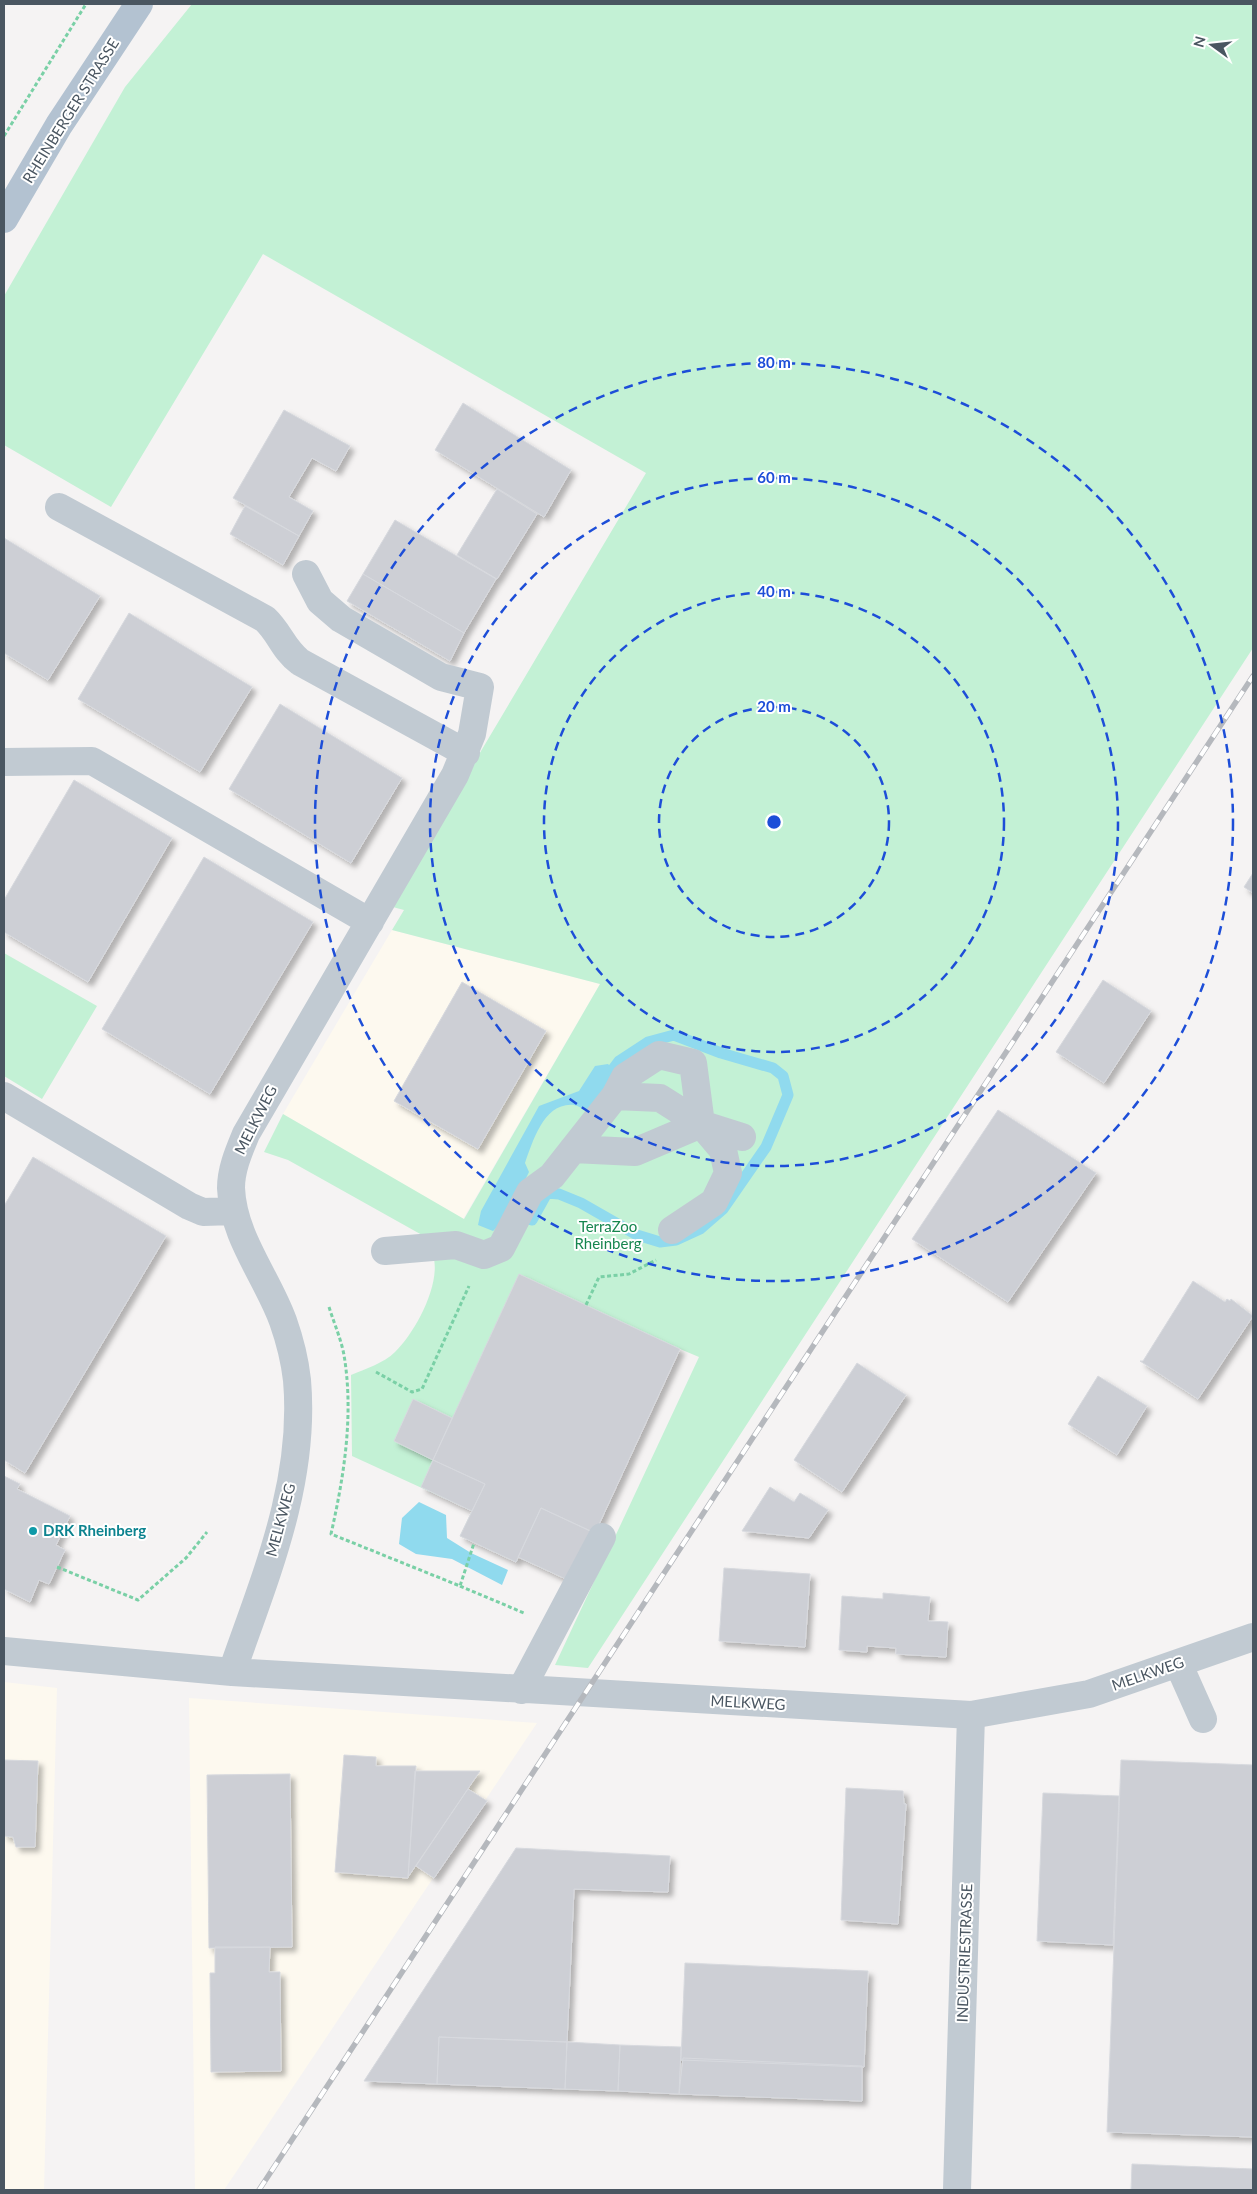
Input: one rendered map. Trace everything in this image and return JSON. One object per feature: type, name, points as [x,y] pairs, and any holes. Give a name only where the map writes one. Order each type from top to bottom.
[{"type":"main road","name":"RHEINBERGER STRASSE","points":[[4,219],[59,125],[139,4]]},
{"type":"street","points":[[59,507],[265,619],[274,628],[283,646],[300,662],[466,753]]},
{"type":"street","name":"MELKWEG","points":[[232,1672],[284,1521],[293,1474],[299,1422],[297,1378],[283,1321],[243,1237],[234,1211],[231,1187],[234,1164],[246,1134],[455,775],[466,753],[477,716],[480,687],[441,677],[341,619],[320,601],[306,574]]},
{"type":"street","points":[[4,762],[92,761],[370,922]]},
{"type":"street","points":[[385,1251],[456,1245],[484,1255],[501,1248],[530,1192],[552,1176],[615,1096],[625,1077],[659,1055],[694,1064],[701,1124],[722,1150],[728,1173],[714,1202],[672,1230]]},
{"type":"street","points":[[4,1096],[188,1206],[203,1212],[234,1211]]},
{"type":"street","points":[[615,1096],[660,1098],[701,1124],[742,1137]]},
{"type":"street","points":[[573,1149],[635,1152],[701,1124]]},
{"type":"street","points":[[521,1690],[602,1537]]},
{"type":"street","name":"MELKWEG","points":[[4,1651],[232,1672],[971,1716],[1089,1694],[1253,1637]]},
{"type":"street","points":[[1178,1663],[1203,1719]]},
{"type":"street","name":"INDUSTRIESTRASSE","points":[[957,2190],[971,1716]]},
{"type":"path","points":[[4,136],[86,4]]},
{"type":"path","points":[[376,1372],[412,1392],[422,1389],[484,1255]]},
{"type":"path","points":[[586,1305],[599,1277],[629,1274],[653,1263],[660,1257]]},
{"type":"path","points":[[329,1307],[343,1354],[347,1431],[342,1484],[331,1534],[556,1626]]},
{"type":"path","points":[[58,1567],[138,1600],[186,1558],[207,1532]]},
{"type":"path","points":[[460,1586],[474,1543]]},
{"type":"shaded area","points":[[392,930],[600,984],[463,1219],[283,1114]]},
{"type":"shaded area","points":[[4,1682],[57,1688],[44,2190],[4,2190]]},
{"type":"shaded area","points":[[189,1698],[537,1723],[224,2190],[195,2190]]},
{"type":"green space","name":"TerraZoo Rheinberg","points":[[192,4],[1253,4],[1253,648],[588,1668],[555,1665],[699,1357],[680,1349],[568,1580],[518,1557],[516,1562],[460,1536],[472,1511],[352,1456],[351,1375],[391,1356],[411,1333],[425,1307],[434,1279],[435,1266],[432,1252],[422,1235],[288,1160],[264,1152],[283,1114],[464,1219],[600,984],[392,930],[404,910],[389,906],[646,473],[263,254],[111,507],[4,445],[4,296],[125,87]]},
{"type":"green space","points":[[4,953],[97,1006],[42,1099],[4,1076]]},
{"type":"water","points":[[608,1064],[620,1077],[589,1112],[574,1105],[564,1106],[547,1116],[541,1125],[525,1163],[529,1172],[506,1219],[493,1231],[478,1225],[481,1211],[539,1106],[579,1091],[595,1066]]},
{"type":"water","points":[[419,1502],[446,1515],[447,1538],[471,1553],[508,1570],[502,1585],[452,1559],[416,1554],[399,1544],[402,1518]]},
{"type":"building","points":[[463,403],[571,470],[544,517],[435,450]]},
{"type":"building","points":[[284,410],[350,446],[336,471],[312,458],[289,497],[313,511],[299,536],[233,498]]},
{"type":"building","points":[[497,489],[537,514],[497,579],[457,555]]},
{"type":"building","points":[[245,506],[299,536],[283,565],[230,534]]},
{"type":"building","points":[[395,520],[496,579],[464,633],[363,574]]},
{"type":"building","points":[[4,538],[100,596],[48,680],[4,653]]},
{"type":"building","points":[[363,574],[464,633],[450,661],[347,601]]},
{"type":"building","points":[[129,613],[252,687],[200,772],[78,699]]},
{"type":"building","points":[[280,704],[402,778],[351,863],[229,789]]},
{"type":"building","points":[[74,780],[172,838],[88,982],[4,932],[4,900]]},
{"type":"building","points":[[204,857],[313,922],[210,1094],[102,1029]]},
{"type":"building","points":[[1253,873],[1253,893],[1244,887]]},
{"type":"building","points":[[1103,980],[1151,1011],[1104,1083],[1056,1052]]},
{"type":"building","points":[[462,982],[546,1031],[478,1149],[394,1101]]},
{"type":"building","points":[[998,1110],[1096,1173],[1008,1302],[912,1239]]},
{"type":"building","points":[[33,1157],[166,1236],[25,1473],[4,1460],[4,1206]]},
{"type":"building","points":[[519,1274],[680,1349],[595,1533],[541,1508],[516,1562],[460,1536],[485,1484],[433,1460]]},
{"type":"building","points":[[1193,1281],[1225,1302],[1227,1299],[1230,1301],[1231,1299],[1253,1316],[1198,1399],[1140,1361],[1143,1361]]},
{"type":"building","points":[[857,1363],[906,1395],[842,1492],[794,1460]]},
{"type":"building","points":[[1098,1376],[1147,1406],[1117,1455],[1068,1424]]},
{"type":"building","points":[[413,1399],[452,1418],[433,1460],[394,1441]]},
{"type":"building","points":[[433,1460],[485,1484],[472,1511],[421,1487]]},
{"type":"building","name":"DRK Rheinberg","points":[[4,1476],[20,1484],[17,1489],[70,1516],[56,1545],[65,1550],[49,1584],[39,1580],[30,1602],[4,1589]]},
{"type":"building","points":[[770,1487],[794,1502],[800,1493],[828,1510],[809,1538],[742,1531]]},
{"type":"building","points":[[541,1508],[590,1531],[568,1580],[518,1557]]},
{"type":"building","points":[[724,1568],[810,1574],[805,1647],[719,1641]]},
{"type":"building","points":[[883,1593],[930,1597],[928,1621],[948,1622],[946,1657],[896,1654],[896,1648],[867,1646],[867,1652],[839,1650],[842,1596],[883,1599]]},
{"type":"building","points":[[344,1755],[376,1757],[376,1766],[416,1766],[408,1878],[335,1872]]},
{"type":"building","points":[[4,1760],[38,1761],[35,1847],[16,1847],[13,1837],[4,1836]]},
{"type":"building","points":[[1121,1760],[1253,1765],[1253,2137],[1107,2132]]},
{"type":"building","points":[[415,1771],[480,1771],[408,1877]]},
{"type":"building","points":[[290,1774],[292,1947],[209,1948],[207,1775]]},
{"type":"building","points":[[846,1788],[903,1791],[904,1804],[906,1804],[898,1924],[841,1920]]},
{"type":"building","points":[[468,1789],[487,1801],[434,1878],[416,1866]]},
{"type":"building","points":[[1043,1793],[1119,1796],[1113,1945],[1037,1941]]},
{"type":"building","points":[[516,1848],[670,1856],[668,1892],[574,1889],[567,2042],[439,2037],[437,2084],[364,2081]]},
{"type":"building","points":[[215,1947],[270,1947],[269,1972],[280,1972],[281,2071],[211,2072],[210,1973],[215,1973]]},
{"type":"building","points":[[685,1963],[868,1971],[864,2067],[681,2060]]},
{"type":"building","points":[[439,2037],[567,2042],[565,2089],[437,2084]]},
{"type":"building","points":[[567,2042],[620,2045],[618,2091],[565,2089]]},
{"type":"building","points":[[620,2045],[681,2047],[679,2094],[618,2091]]},
{"type":"building","points":[[683,2058],[862,2066],[862,2101],[679,2094]]},
{"type":"building","points":[[1132,2164],[1253,2169],[1253,2190],[1131,2190]]},
{"type":"waterway","points":[[518,1216],[532,1220],[547,1193],[559,1194],[581,1203],[637,1235],[660,1242],[676,1240],[700,1229],[723,1209],[766,1147],[788,1095],[783,1076],[773,1068],[721,1053],[674,1035],[648,1042],[619,1061],[613,1069]]},
{"type":"railway","points":[[259,2190],[1253,676]]},
{"type":"place","name":"DRK Rheinberg","points":[[33,1531]]}]
